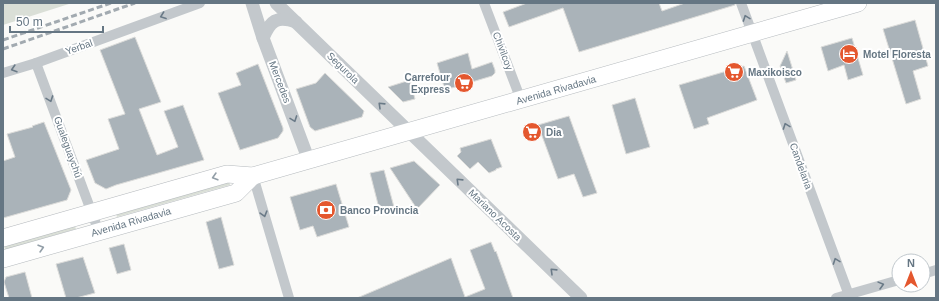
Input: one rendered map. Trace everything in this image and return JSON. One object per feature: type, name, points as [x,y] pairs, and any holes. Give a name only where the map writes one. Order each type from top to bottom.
[{"type":"main road","name":"Avenida Rivadavia","points":[[3,238],[227,174],[253,176],[308,161],[858,3]]},
{"type":"main road","name":"Avenida Rivadavia","points":[[3,259],[236,193],[253,176]]},
{"type":"street","name":"Yerbal","points":[[3,73],[36,63],[200,3]]},
{"type":"street","name":"Mercedes","points":[[252,3],[263,38],[308,161]]},
{"type":"street","name":"Segurola","points":[[276,3],[409,132]]},
{"type":"street","name":"Chivilcoy","points":[[484,3],[521,100]]},
{"type":"street","name":"Candelaria","points":[[741,3],[849,296]]},
{"type":"street","points":[[263,38],[268,27],[276,20],[286,18],[296,22]]},
{"type":"street","name":"Gualeguaychú","points":[[36,63],[99,232]]},
{"type":"street","name":"Mariano Acosta","points":[[409,132],[580,298]]},
{"type":"street","points":[[253,176],[289,298]]},
{"type":"street","points":[[836,298],[849,296],[891,283]]},
{"type":"shaded area","points":[[3,3],[72,3],[3,25]]},
{"type":"shaded area","points":[[229,181],[230,185],[117,217],[116,214]]},
{"type":"shaded area","points":[[75,226],[76,229],[5,250],[4,246]]},
{"type":"building","points":[[527,3],[659,3],[662,11],[685,3],[735,3],[735,5],[579,52],[563,8],[509,27],[503,12]]},
{"type":"building","points":[[915,20],[928,66],[913,71],[921,99],[906,104],[883,29]]},
{"type":"building","points":[[135,37],[161,102],[139,109],[157,155],[178,147],[164,111],[183,105],[204,160],[106,189],[95,183],[86,160],[119,149],[108,119],[125,114],[100,50]]},
{"type":"building","points":[[852,38],[863,75],[848,80],[844,65],[828,71],[821,47]]},
{"type":"building","points":[[787,51],[796,80],[786,83],[780,66]]},
{"type":"building","points":[[468,53],[472,69],[492,62],[495,73],[492,76],[445,90],[437,63]]},
{"type":"building","points":[[258,64],[283,131],[278,138],[240,150],[218,93],[241,85],[236,73]]},
{"type":"building","points":[[744,66],[757,100],[707,118],[709,124],[694,129],[679,85]]},
{"type":"building","points":[[325,73],[364,111],[362,117],[315,131],[310,127],[296,89],[316,83]]},
{"type":"building","points":[[410,80],[415,99],[403,102],[388,87]]},
{"type":"building","points":[[635,98],[650,147],[626,154],[612,105]]},
{"type":"building","points":[[569,116],[597,193],[583,197],[574,174],[558,179],[538,125]]},
{"type":"building","points":[[44,122],[71,190],[67,200],[3,218],[3,161],[15,157],[7,134],[33,127],[32,126]]},
{"type":"building","points":[[491,139],[502,167],[496,170],[489,173],[478,162],[470,169],[457,156],[461,152],[460,148]]},
{"type":"building","points":[[414,161],[440,185],[417,209],[390,168]]},
{"type":"building","points":[[384,170],[394,207],[380,212],[370,173]]},
{"type":"building","name":"Banco Provincia","points":[[336,184],[349,227],[317,237],[313,226],[300,230],[290,197]]},
{"type":"building","points":[[221,217],[234,265],[219,269],[206,222]]},
{"type":"building","points":[[491,242],[495,252],[496,251],[513,298],[357,298],[451,258],[465,297],[485,289],[470,250]]},
{"type":"building","points":[[124,244],[131,270],[117,274],[109,248]]},
{"type":"building","points":[[83,257],[95,293],[76,298],[66,298],[56,264]]},
{"type":"building","points":[[25,272],[32,298],[9,298],[4,282],[6,277]]},
{"type":"railway","points":[[3,40],[111,3]]},
{"type":"railway","points":[[3,49],[135,3]]},
{"type":"place","name":"Motel Floresta","points":[[849,54]]},
{"type":"place","name":"Maxikoisco","points":[[734,72]]},
{"type":"place","name":"Carrefour Express","points":[[464,83]]},
{"type":"place","name":"Dia","points":[[532,132]]},
{"type":"place","name":"Banco Provincia","points":[[326,210]]}]
